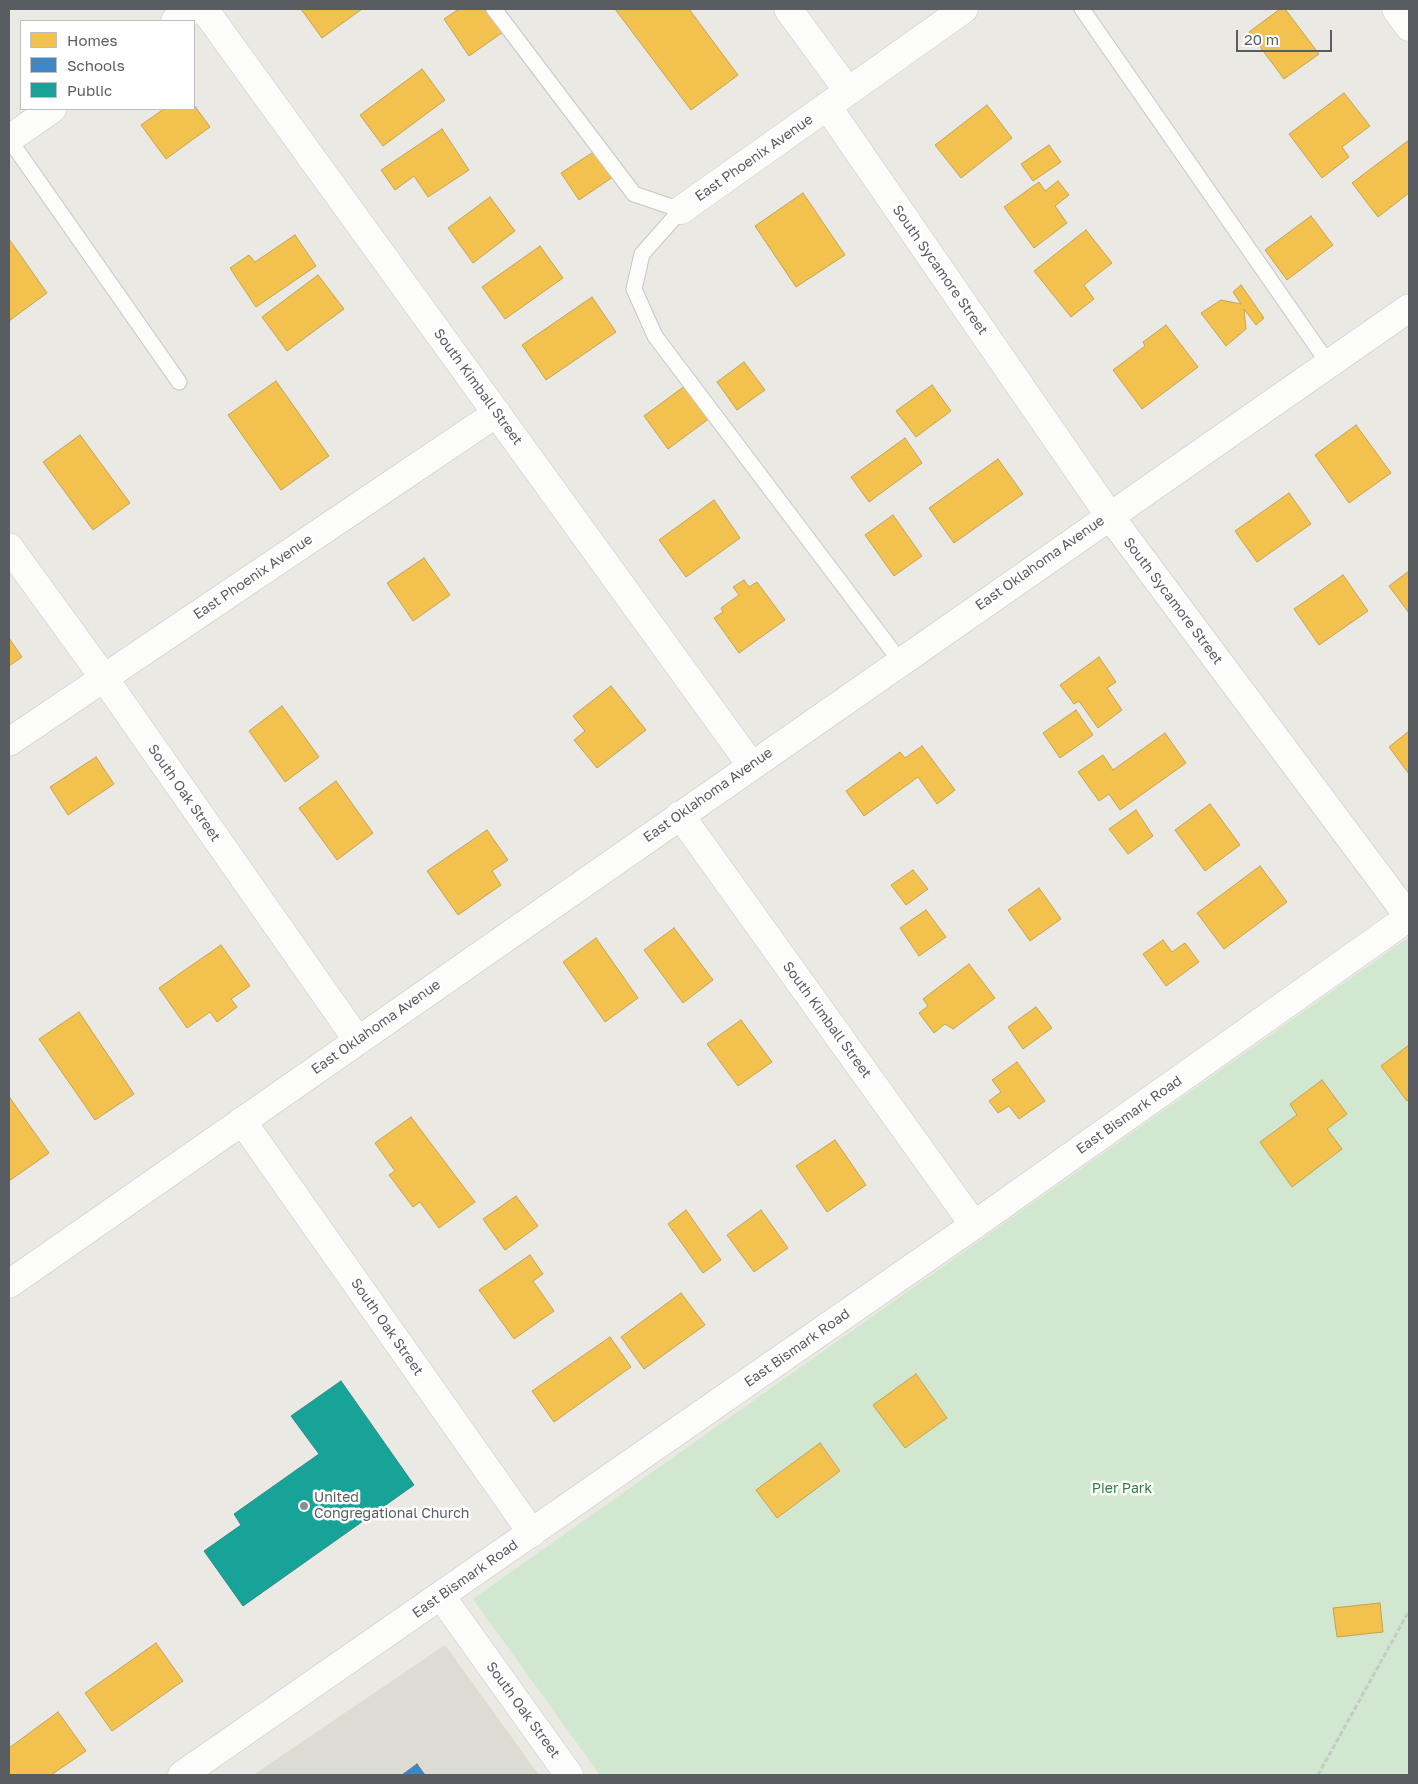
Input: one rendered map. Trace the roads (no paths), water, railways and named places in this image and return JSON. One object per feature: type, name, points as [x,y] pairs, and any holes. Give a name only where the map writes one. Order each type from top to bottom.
[{"type":"street","points":[[177,20],[193,9]]},
{"type":"street","name":"South Kimball Street","points":[[204,9],[751,765]]},
{"type":"street","name":"South Sycamore Street","points":[[788,9],[838,99],[1109,515],[1409,917]]},
{"type":"street","name":"East Phoenix Avenue","points":[[681,210],[964,9]]},
{"type":"street","points":[[1396,9],[1409,27]]},
{"type":"street","points":[[9,139],[51,110]]},
{"type":"street","name":"East Oklahoma Avenue","points":[[9,1284],[1109,515],[1409,308]]},
{"type":"street","name":"East Phoenix Avenue","points":[[9,742],[497,412]]},
{"type":"street","name":"South Oak Street","points":[[9,547],[104,678],[358,1040]]},
{"type":"street","name":"South Kimball Street","points":[[680,815],[974,1225]]},
{"type":"street","name":"East Bismark Road","points":[[182,1775],[974,1225],[1409,917]]},
{"type":"street","name":"South Oak Street","points":[[242,1121],[532,1533]]},
{"type":"street","name":"South Oak Street","points":[[441,1596],[569,1775]]},
{"type":"lane","points":[[494,9],[634,194],[681,210],[642,254],[634,289],[655,336],[900,661]]},
{"type":"lane","points":[[1082,9],[1328,363]]},
{"type":"lane","points":[[9,139],[179,382]]},
{"type":"place","name":"United Congregational Church","points":[[304,1506]]},
{"type":"park label","name":"Pier Park","points":[[1122,1489]]}]
